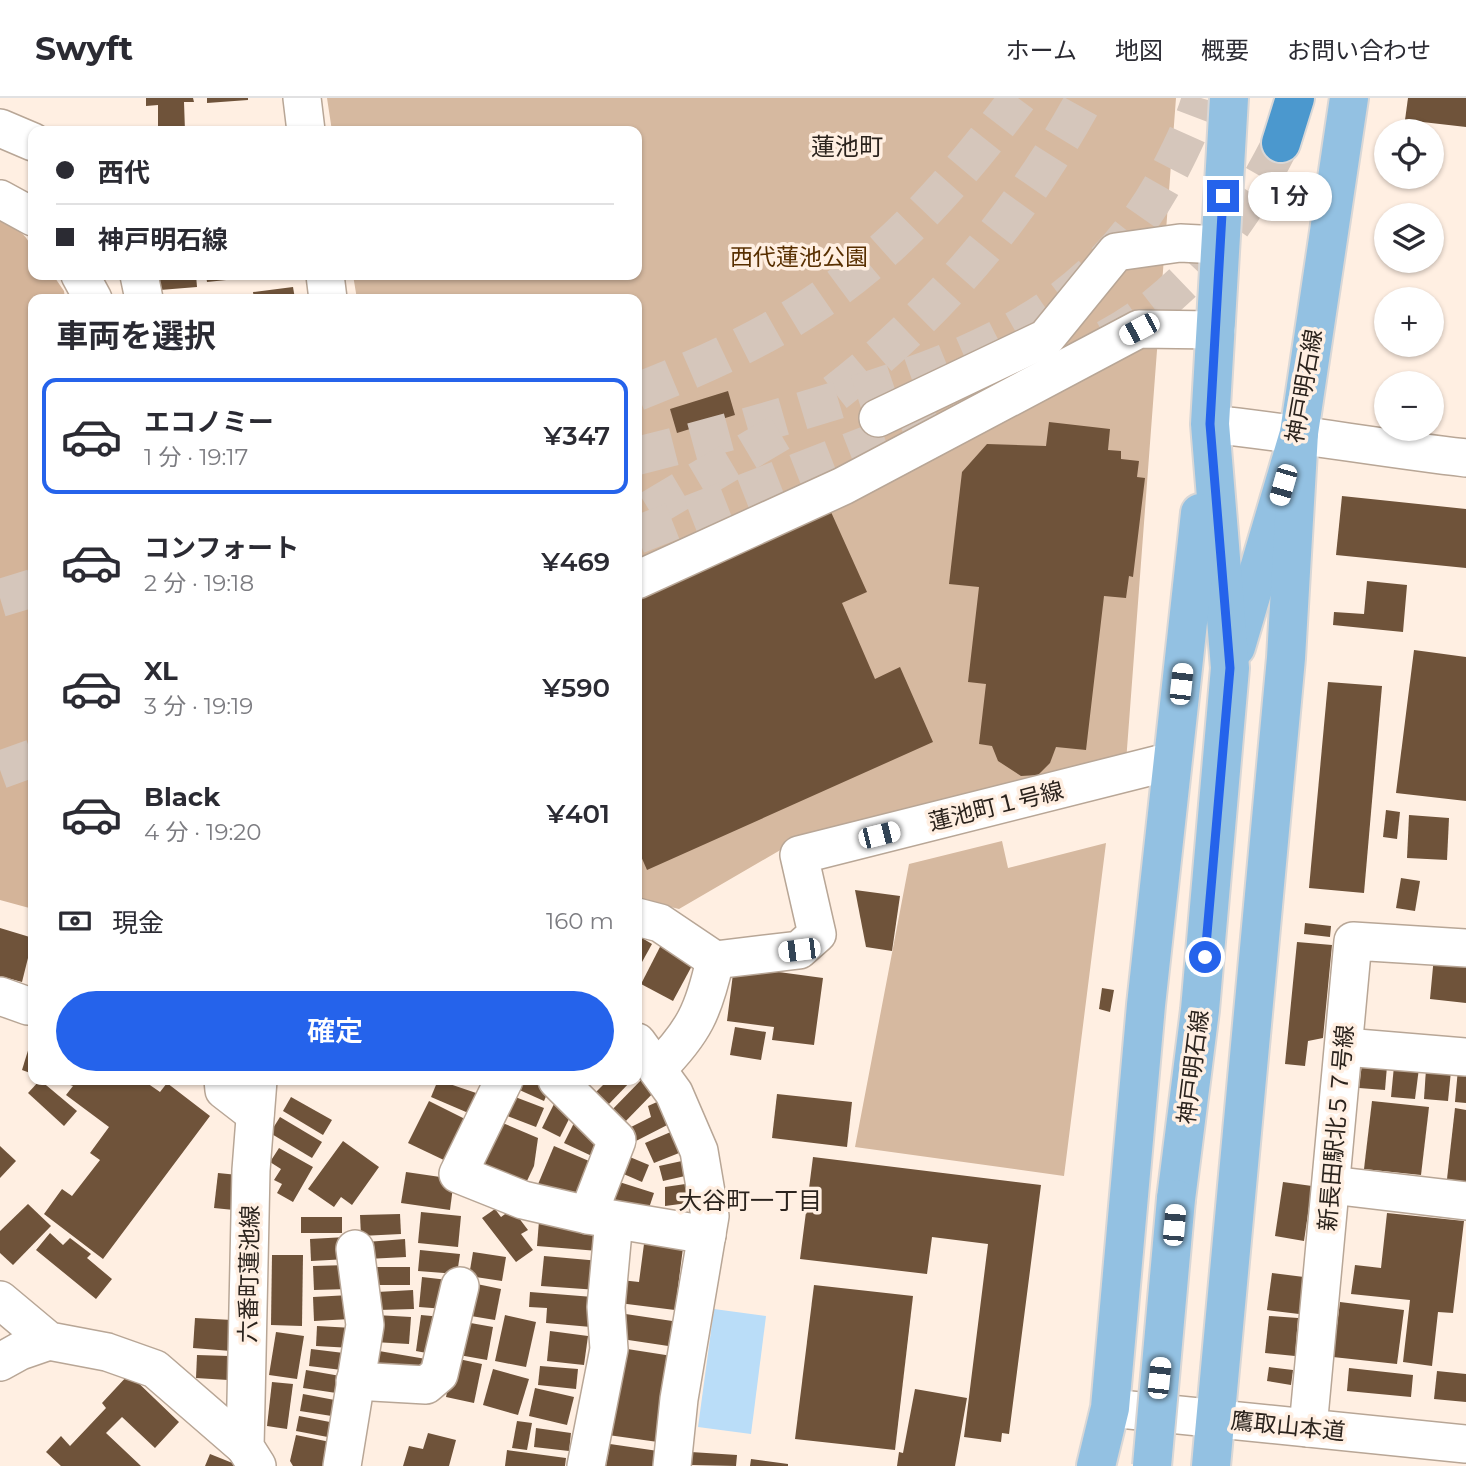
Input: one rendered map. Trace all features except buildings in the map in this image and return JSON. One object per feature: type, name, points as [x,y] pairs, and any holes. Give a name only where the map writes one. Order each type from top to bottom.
[{"type":"highway","points":[[1281,143],[1295,98]]},
{"type":"main road","name":"神戸明石線","points":[[1152,1466],[1176,1199],[1200,1010],[1230,668],[1210,424],[1228,98]]},
{"type":"main road","name":"神戸明石線","points":[[1230,668],[1299,433],[1349,98]]},
{"type":"main road","points":[[1097,1466],[1110,1408],[1146,1005],[1210,424]]},
{"type":"main road","points":[[1211,1466],[1213,1418],[1286,658],[1299,433]]},
{"type":"street","points":[[302,98],[305,126]]},
{"type":"street","points":[[0,128],[28,140]]},
{"type":"street","points":[[0,199],[28,214]]},
{"type":"street","points":[[878,418],[1046,338],[1116,252],[1180,243],[1220,245]]},
{"type":"street","points":[[642,578],[842,486],[1139,329],[1216,330]]},
{"type":"street","points":[[1210,424],[1299,433],[1346,444],[1466,458]]},
{"type":"street","name":"蓮池町１号線","points":[[716,960],[799,950],[817,934],[799,855],[1172,761]]},
{"type":"street","points":[[642,918],[660,923],[716,960],[706,1003],[680,1046],[647,1056],[674,1093],[699,1151],[710,1216],[679,1399],[672,1466]]},
{"type":"street","name":"新長田駅北５７号線","points":[[1308,1428],[1353,941],[1466,948]]},
{"type":"street","points":[[1345,1047],[1466,1057]]},
{"type":"street","points":[[224,1085],[224,1090],[256,1097]]},
{"type":"street","points":[[502,1085],[457,1174],[523,1200],[601,1217],[707,1235]]},
{"type":"street","points":[[562,1085],[617,1140],[601,1217],[609,1349],[586,1466]]},
{"type":"street","name":"六番町蓮池線","points":[[251,1457],[251,1170],[256,1097]]},
{"type":"street","points":[[1331,1185],[1466,1200]]},
{"type":"street","points":[[342,1466],[365,1325],[355,1249]]},
{"type":"street","points":[[355,1381],[426,1385],[439,1374],[460,1286]]},
{"type":"street","points":[[0,1300],[49,1341],[107,1352],[155,1369],[251,1457]]},
{"type":"street","points":[[0,1362],[49,1341]]},
{"type":"street","name":"鷹取山本道","points":[[1110,1408],[1308,1428],[1441,1450]]},
{"type":"green space","name":"西代蓮池公園","points":[[327,98],[1176,98],[1126,762],[789,845],[679,909],[642,900],[642,294],[356,294],[354,280],[642,280],[642,126],[331,126]]},
{"type":"green space","points":[[1002,841],[1008,868],[1106,843],[1064,1176],[855,1147],[909,864]]},
{"type":"shaded area","points":[[0,220],[24,235],[28,241],[28,280],[56,280],[64,294],[28,294],[28,908],[0,900]]},
{"type":"water","points":[[714,1309],[766,1316],[751,1434],[698,1427]]},
{"type":"tunnel","points":[[642,390],[750,342],[843,284],[899,236],[949,184],[1018,98]]},
{"type":"tunnel","points":[[835,393],[909,329],[975,259],[1034,182],[1085,98]]},
{"type":"tunnel","points":[[642,455],[771,420],[900,380],[992,342],[1033,319],[1072,292],[1107,260],[1139,221],[1177,157],[1201,98]]},
{"type":"tunnel","points":[[1106,339],[1162,301],[1209,255],[1248,202],[1281,143]]},
{"type":"tunnel","points":[[642,533],[957,410]]},
{"type":"tunnel","points":[[649,510],[784,430]]},
{"type":"tunnel","points":[[0,598],[28,590]]},
{"type":"tunnel","points":[[0,770],[28,760]]},
{"type":"district","name":"蓮池町","points":[[847,146]]},
{"type":"district","name":"大谷町一丁目","points":[[750,1200]]},
{"type":"route","points":[[1205,957],[1230,668],[1210,424],[1223,196]]}]
